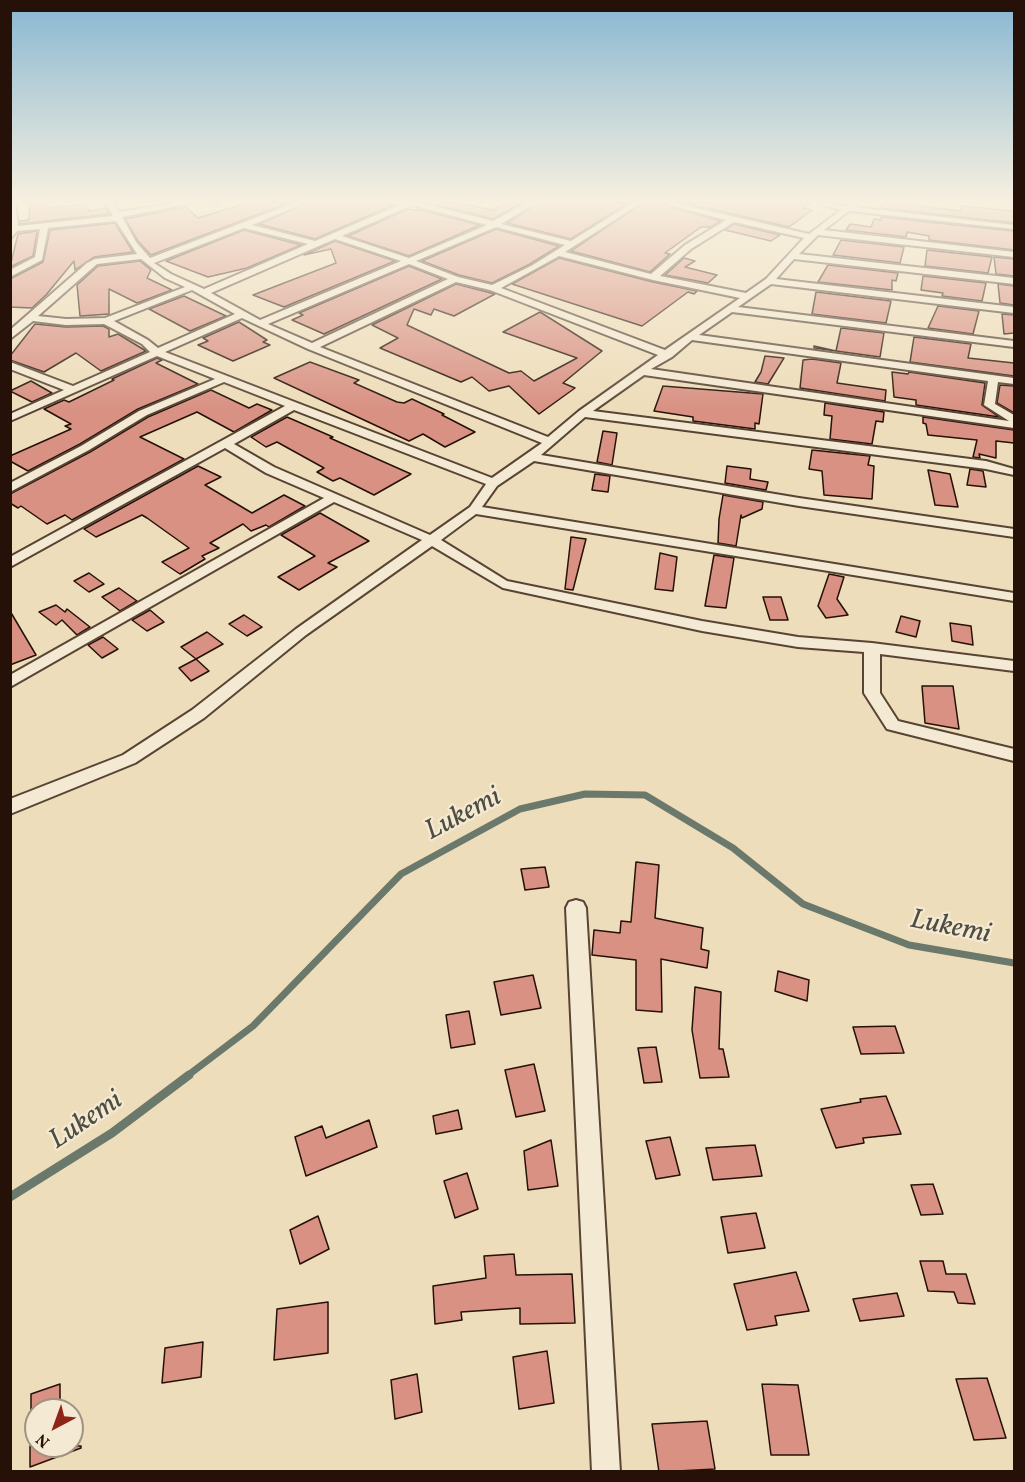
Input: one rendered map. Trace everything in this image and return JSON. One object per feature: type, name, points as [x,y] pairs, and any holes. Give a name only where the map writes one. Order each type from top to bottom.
[{"type":"street","points":[[10,336],[83,272]]},
{"type":"street","points":[[163,272],[260,324],[312,347],[548,441]]},
{"type":"street","points":[[203,293],[251,272]]},
{"type":"street","points":[[260,324],[379,272]]},
{"type":"street","points":[[438,272],[455,279],[493,288],[668,354]]},
{"type":"street","points":[[493,288],[522,272]]},
{"type":"street","points":[[634,272],[745,296]]},
{"type":"street","points":[[653,277],[659,272]]},
{"type":"street","points":[[10,807],[129,759],[198,714],[301,633],[474,510],[493,483],[532,457],[583,413],[640,371],[692,338],[777,272]]},
{"type":"street","points":[[936,272],[1014,281]]},
{"type":"street","points":[[312,347],[455,279]]},
{"type":"street","points":[[769,280],[1014,310]]},
{"type":"street","points":[[31,318],[66,322],[105,321],[193,287]]},
{"type":"street","points":[[731,309],[1014,344]]},
{"type":"street","points":[[10,418],[243,314]]},
{"type":"street","points":[[105,321],[145,342],[158,353],[493,483]]},
{"type":"street","points":[[692,338],[1014,381]]},
{"type":"street","points":[[10,365],[73,390]]},
{"type":"street","points":[[640,371],[1014,425]]},
{"type":"street","points":[[10,488],[85,448],[143,413],[225,378]]},
{"type":"street","points":[[993,379],[989,405],[1014,419]]},
{"type":"street","points":[[10,563],[293,406]]},
{"type":"street","points":[[583,413],[986,465],[1014,472]]},
{"type":"street","points":[[226,444],[270,470],[432,540],[503,584],[798,642],[872,648],[1014,666]]},
{"type":"street","points":[[532,457],[800,502],[1014,533]]},
{"type":"street","points":[[10,682],[333,498]]},
{"type":"street","points":[[474,510],[1014,597]]},
{"type":"street","points":[[872,648],[872,693],[893,725],[1014,755]]},
{"type":"street","points":[[576,908],[606,1472]]},
{"type":"building","points":[[23,272],[65,272],[32,308],[10,307],[10,279]]},
{"type":"building","points":[[91,272],[150,272],[147,278],[172,290],[137,303],[109,289],[109,314],[80,316],[77,285]]},
{"type":"building","points":[[195,272],[229,272],[208,277]]},
{"type":"building","points":[[312,272],[368,272],[284,307],[253,295]]},
{"type":"building","points":[[395,272],[425,272],[442,279],[324,334],[292,320],[303,315],[299,313]]},
{"type":"building","points":[[451,272],[514,272],[492,283]]},
{"type":"building","points":[[533,272],[614,272],[697,291],[694,294],[688,292],[642,326],[512,284]]},
{"type":"building","points":[[668,272],[706,272],[717,275],[708,283],[665,275]]},
{"type":"building","points":[[824,272],[898,273],[896,281],[892,280],[892,290],[818,282]]},
{"type":"building","points":[[996,272],[1014,272],[1014,276]]},
{"type":"building","points":[[923,276],[986,283],[982,301],[942,296],[943,293],[921,290]]},
{"type":"building","points":[[456,284],[495,294],[454,316],[434,309],[431,315],[414,309],[407,325],[509,373],[521,371],[534,381],[577,358],[503,332],[540,312],[602,351],[563,383],[575,388],[539,414],[509,386],[489,391],[472,377],[461,382],[380,348],[398,338],[372,325]]},
{"type":"building","points":[[998,284],[1014,286],[1014,305],[1000,303]]},
{"type":"building","points":[[816,292],[891,301],[886,323],[812,314]]},
{"type":"building","points":[[184,296],[226,316],[190,331],[149,309]]},
{"type":"building","points":[[938,306],[979,311],[973,334],[928,328]]},
{"type":"building","points":[[1002,314],[1014,315],[1014,333],[1004,334]]},
{"type":"building","points":[[239,322],[267,340],[263,342],[270,345],[233,361],[198,345],[208,341],[203,338]]},
{"type":"building","points":[[35,324],[66,327],[103,326],[109,329],[109,337],[118,334],[146,351],[101,371],[76,353],[44,372],[10,360],[10,356]]},
{"type":"building","points":[[841,328],[884,333],[880,357],[836,351]]},
{"type":"building","points":[[914,337],[971,344],[968,358],[1014,363],[1014,376],[910,362]]},
{"type":"building","points":[[765,356],[784,358],[768,384],[755,382],[761,372]]},
{"type":"building","points":[[157,358],[162,360],[156,363],[198,384],[138,409],[80,444],[28,471],[10,461],[10,456],[71,429],[65,426],[71,424],[44,409],[64,400],[69,402]]},
{"type":"building","points":[[803,360],[841,363],[837,383],[886,390],[885,401],[800,388]]},
{"type":"building","points":[[310,362],[359,380],[354,383],[397,402],[404,403],[412,399],[475,432],[445,447],[423,434],[409,441],[274,378]]},
{"type":"building","points":[[892,372],[908,374],[909,372],[985,383],[982,405],[999,417],[916,405],[916,400],[894,397]]},
{"type":"building","points":[[31,381],[52,393],[32,402],[10,391]]},
{"type":"building","points":[[1000,385],[1014,386],[1014,413],[997,403]]},
{"type":"building","points":[[663,386],[763,394],[759,424],[755,423],[755,429],[693,421],[693,417],[654,411]]},
{"type":"building","points":[[211,390],[249,408],[257,404],[272,410],[234,432],[197,412],[140,437],[184,459],[72,520],[65,515],[47,524],[21,506],[18,508],[10,503],[10,494],[90,452],[148,417]]},
{"type":"building","points":[[825,403],[884,412],[883,422],[876,421],[872,444],[830,439],[832,416],[824,415]]},
{"type":"building","points":[[287,417],[411,474],[374,495],[340,478],[333,481],[317,472],[324,468],[277,442],[266,447],[251,437]]},
{"type":"building","points":[[923,417],[1014,430],[1014,443],[996,441],[996,458],[979,454],[980,458],[973,457],[977,440],[928,435]]},
{"type":"building","points":[[603,431],[617,433],[612,465],[597,462]]},
{"type":"building","points":[[812,450],[870,456],[868,465],[874,466],[872,499],[824,495],[822,471],[809,469]]},
{"type":"building","points":[[198,466],[221,477],[205,485],[252,513],[284,495],[305,506],[269,527],[266,525],[251,531],[243,524],[210,543],[219,548],[202,556],[205,559],[180,574],[162,562],[189,548],[142,515],[96,537],[84,529]]},
{"type":"building","points":[[727,466],[751,469],[750,479],[768,482],[766,490],[725,483]]},
{"type":"building","points":[[970,469],[983,471],[986,487],[967,485]]},
{"type":"building","points":[[928,470],[950,474],[958,507],[935,505]]},
{"type":"building","points":[[595,474],[610,476],[608,492],[592,490]]},
{"type":"building","points":[[723,495],[763,502],[762,509],[742,518],[741,515],[736,546],[718,543]]},
{"type":"building","points":[[320,513],[369,541],[328,563],[337,567],[299,590],[278,577],[315,556],[281,535]]},
{"type":"building","points":[[571,537],[586,539],[573,590],[565,589]]},
{"type":"building","points":[[660,553],[677,557],[673,591],[655,589]]},
{"type":"building","points":[[714,555],[734,558],[726,608],[705,606]]},
{"type":"building","points":[[89,573],[104,584],[89,592],[74,581]]},
{"type":"building","points":[[829,574],[844,577],[837,599],[848,615],[826,618],[818,606]]},
{"type":"building","points":[[119,588],[137,601],[120,611],[102,597]]},
{"type":"building","points":[[763,597],[781,597],[788,620],[770,620]]},
{"type":"building","points":[[56,605],[65,612],[67,609],[90,627],[77,635],[62,620],[56,625],[39,612]]},
{"type":"building","points":[[150,610],[164,622],[147,631],[132,620]]},
{"type":"building","points":[[10,611],[36,655],[10,665]]},
{"type":"building","points":[[244,615],[262,627],[247,636],[229,624]]},
{"type":"building","points":[[901,616],[920,621],[916,637],[896,632]]},
{"type":"building","points":[[950,623],[971,626],[973,645],[952,641]]},
{"type":"building","points":[[207,632],[223,644],[196,659],[181,647]]},
{"type":"building","points":[[103,637],[118,649],[102,658],[88,645]]},
{"type":"building","points":[[196,659],[209,671],[191,681],[179,668]]},
{"type":"building","points":[[922,686],[953,686],[959,729],[925,723]]},
{"type":"building","points":[[636,862],[659,865],[655,918],[703,928],[701,949],[709,951],[707,968],[661,959],[662,1012],[636,1010],[636,960],[592,955],[594,930],[620,933],[621,921],[631,922]]},
{"type":"building","points":[[545,867],[549,887],[525,890],[521,869]]},
{"type":"building","points":[[778,971],[809,980],[807,1001],[775,991]]},
{"type":"building","points":[[533,975],[541,1008],[501,1015],[494,982]]},
{"type":"building","points":[[695,987],[721,992],[719,1049],[723,1049],[729,1077],[700,1078],[692,1030]]},
{"type":"building","points":[[469,1011],[475,1044],[451,1048],[446,1015]]},
{"type":"building","points":[[895,1026],[904,1053],[861,1054],[853,1027]]},
{"type":"building","points":[[656,1047],[662,1082],[644,1083],[638,1048]]},
{"type":"building","points":[[534,1064],[545,1111],[516,1117],[505,1070]]},
{"type":"building","points":[[886,1096],[901,1134],[863,1138],[864,1143],[836,1148],[821,1109],[861,1102],[860,1099]]},
{"type":"building","points":[[458,1110],[462,1129],[436,1134],[433,1116]]},
{"type":"building","points":[[369,1120],[377,1147],[306,1176],[295,1137],[322,1126],[326,1138]]},
{"type":"building","points":[[670,1137],[680,1175],[656,1179],[646,1141]]},
{"type":"building","points":[[551,1140],[558,1186],[528,1190],[524,1151]]},
{"type":"building","points":[[755,1145],[762,1176],[713,1180],[706,1148]]},
{"type":"building","points":[[467,1173],[478,1209],[455,1218],[444,1181]]},
{"type":"building","points":[[933,1184],[943,1214],[921,1215],[911,1185]]},
{"type":"building","points":[[756,1213],[765,1248],[728,1253],[721,1217]]},
{"type":"building","points":[[318,1216],[329,1249],[300,1264],[290,1230]]},
{"type":"building","points":[[514,1254],[516,1275],[572,1274],[575,1323],[520,1324],[520,1308],[461,1312],[462,1320],[435,1324],[433,1286],[486,1278],[484,1256]]},
{"type":"building","points":[[920,1261],[943,1261],[946,1274],[966,1274],[975,1304],[958,1303],[954,1292],[928,1291]]},
{"type":"building","points":[[796,1272],[809,1311],[775,1316],[777,1325],[747,1330],[734,1284]]},
{"type":"building","points":[[897,1293],[904,1316],[860,1321],[853,1299]]},
{"type":"building","points":[[328,1302],[328,1353],[274,1360],[277,1309]]},
{"type":"building","points":[[203,1342],[201,1377],[162,1383],[165,1348]]},
{"type":"building","points":[[547,1351],[554,1403],[519,1409],[513,1357]]},
{"type":"building","points":[[417,1374],[422,1412],[395,1419],[391,1380]]},
{"type":"building","points":[[987,1378],[1006,1438],[974,1440],[956,1379]]},
{"type":"building","points":[[60,1384],[60,1398],[31,1398],[31,1394]]},
{"type":"building","points":[[762,1384],[798,1385],[809,1455],[771,1455]]},
{"type":"building","points":[[707,1421],[715,1469],[659,1472],[652,1424]]},
{"type":"building","points":[[30,1458],[54,1458],[30,1467]]},
{"type":"waterway","name":"Lukemi","points":[[187,1076],[253,1026],[401,874],[520,809],[585,794],[645,795],[733,848],[803,904],[909,945],[1014,963]]},
{"type":"waterway","name":"Lukemi","points":[[10,1197],[112,1133],[189,1075]]}]
